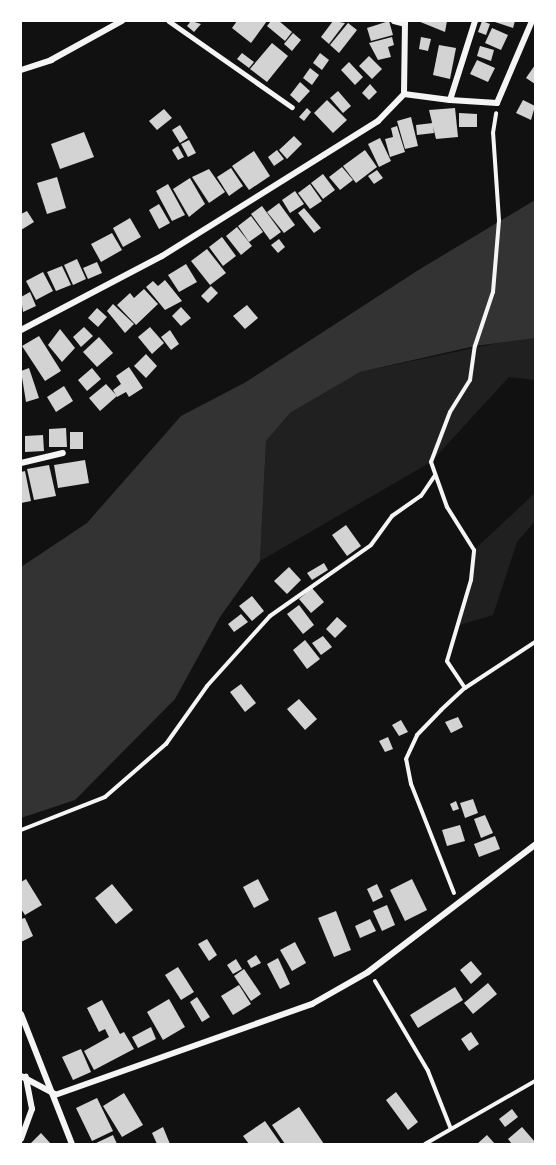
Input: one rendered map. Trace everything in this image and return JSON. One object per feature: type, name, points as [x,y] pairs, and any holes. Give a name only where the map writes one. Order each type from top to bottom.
[{"type":"street","points":[[21,70],[51,60],[122,21]]},
{"type":"street","points":[[21,330],[162,256],[284,182],[378,121],[405,94],[405,22],[394,21]]},
{"type":"street","points":[[450,100],[475,21]]},
{"type":"street","points":[[405,94],[497,103],[532,21]]},
{"type":"street","points":[[21,463],[63,453]]},
{"type":"street","points":[[23,1077],[55,1095],[312,1004],[368,972],[535,845]]},
{"type":"street","points":[[21,1014],[55,1095],[72,1144]]},
{"type":"street","points":[[21,1139],[32,1109],[23,1077]]},
{"type":"lane","points":[[169,21],[292,107]]},
{"type":"path","points":[[465,688],[447,660],[471,580],[474,550],[447,507],[431,462],[450,412],[470,380],[475,346],[493,292],[499,220],[493,133],[497,103]]},
{"type":"path","points":[[21,830],[105,797],[166,744],[207,686],[270,616],[371,545],[392,516],[421,496],[435,474]]},
{"type":"path","points":[[458,903],[411,784],[406,759],[417,735],[465,688],[535,642]]},
{"type":"path","points":[[368,972],[399,1016],[428,1071],[451,1129]]},
{"type":"path","points":[[425,1144],[535,1081]]},
{"type":"shaded area","points":[[535,200],[535,338],[475,346],[360,372],[290,413],[266,441],[260,561],[220,617],[175,699],[75,800],[21,818],[21,567],[87,523],[181,416],[246,382],[420,269]]},
{"type":"shaded area","points":[[527,337],[535,338],[535,380],[509,377],[431,462],[260,561],[266,441],[290,413],[360,372]]},
{"type":"shaded area","points":[[535,493],[535,521],[517,542],[493,615],[456,626],[471,580],[474,550]]},
{"type":"building","points":[[191,21],[201,24],[194,32],[187,26]]},
{"type":"building","points":[[237,21],[267,21],[251,43],[232,28]]},
{"type":"building","points":[[271,21],[279,21],[292,32],[285,41],[267,26]]},
{"type":"building","points":[[333,21],[345,23],[329,44],[321,37]]},
{"type":"building","points":[[389,21],[393,35],[371,41],[367,28]]},
{"type":"building","points":[[418,21],[447,21],[445,32]]},
{"type":"building","points":[[482,21],[490,24],[486,35],[478,32]]},
{"type":"building","points":[[492,21],[515,21],[513,28]]},
{"type":"building","points":[[348,23],[357,30],[339,53],[330,45]]},
{"type":"building","points":[[492,28],[508,35],[501,50],[485,43]]},
{"type":"building","points":[[293,33],[301,40],[292,51],[284,44]]},
{"type":"building","points":[[392,37],[394,45],[388,47],[391,57],[378,60],[369,43]]},
{"type":"building","points":[[421,37],[431,39],[428,51],[419,49]]},
{"type":"building","points":[[272,43],[288,56],[267,82],[250,69]]},
{"type":"building","points":[[439,45],[456,48],[450,79],[433,75]]},
{"type":"building","points":[[480,46],[494,50],[491,61],[477,56]]},
{"type":"building","points":[[242,53],[254,62],[249,68],[237,59]]},
{"type":"building","points":[[320,53],[329,60],[322,70],[313,63]]},
{"type":"building","points":[[369,56],[382,69],[372,79],[359,66]]},
{"type":"building","points":[[477,60],[495,68],[488,82],[470,74]]},
{"type":"building","points":[[349,62],[363,77],[355,85],[341,70]]},
{"type":"building","points":[[535,65],[535,84],[526,78]]},
{"type":"building","points":[[310,68],[319,75],[312,85],[303,78]]},
{"type":"building","points":[[300,82],[310,91],[299,103],[290,95]]},
{"type":"building","points":[[370,84],[377,92],[369,100],[362,93]]},
{"type":"building","points":[[338,91],[351,106],[343,113],[330,98]]},
{"type":"building","points":[[327,100],[347,120],[333,133],[314,113]]},
{"type":"building","points":[[523,100],[535,106],[531,120],[516,113]]},
{"type":"building","points":[[307,108],[311,112],[304,121],[299,117]]},
{"type":"building","points":[[455,108],[458,137],[436,139],[429,110]]},
{"type":"building","points":[[164,109],[172,118],[157,130],[149,121]]},
{"type":"building","points":[[459,113],[477,114],[477,127],[459,127]]},
{"type":"building","points":[[411,117],[418,146],[405,149],[397,121]]},
{"type":"building","points":[[433,123],[434,133],[417,135],[416,125]]},
{"type":"building","points":[[180,125],[188,138],[180,143],[172,130]]},
{"type":"building","points":[[397,126],[405,152],[390,157],[385,139],[393,137],[391,128]]},
{"type":"building","points":[[84,132],[94,157],[60,169],[51,144]]},
{"type":"building","points":[[294,136],[302,144],[287,159],[279,150]]},
{"type":"building","points":[[380,138],[391,161],[379,167],[368,144]]},
{"type":"building","points":[[189,140],[196,153],[188,157],[181,144]]},
{"type":"building","points":[[178,146],[184,157],[178,160],[172,150]]},
{"type":"building","points":[[277,150],[284,159],[274,166],[268,157]]},
{"type":"building","points":[[365,150],[377,167],[356,183],[343,166]]},
{"type":"building","points":[[254,151],[270,176],[249,190],[232,166]]},
{"type":"building","points":[[342,167],[353,180],[340,190],[329,177]]},
{"type":"building","points":[[231,168],[243,186],[229,196],[217,177]]},
{"type":"building","points":[[209,169],[225,192],[209,203],[192,177]]},
{"type":"building","points":[[377,170],[383,178],[374,184],[368,176]]},
{"type":"building","points":[[323,174],[335,190],[323,199],[311,183]]},
{"type":"building","points":[[57,177],[66,208],[47,214],[37,183]]},
{"type":"building","points":[[190,178],[205,204],[189,217],[173,189]]},
{"type":"building","points":[[168,184],[185,215],[172,221],[156,191]]},
{"type":"building","points":[[310,184],[322,201],[310,209],[298,193]]},
{"type":"building","points":[[295,191],[304,204],[290,213],[282,200]]},
{"type":"building","points":[[279,203],[295,225],[284,233],[267,212]]},
{"type":"building","points":[[159,204],[170,223],[159,229],[149,210]]},
{"type":"building","points":[[262,206],[281,232],[270,240],[251,214]]},
{"type":"building","points":[[304,208],[321,228],[314,233],[298,213]]},
{"type":"building","points":[[27,211],[34,222],[21,230],[21,214]]},
{"type":"building","points":[[251,216],[263,232],[249,242],[238,226]]},
{"type":"building","points":[[130,218],[141,237],[123,247],[113,228]]},
{"type":"building","points":[[237,227],[252,246],[241,255],[226,236]]},
{"type":"building","points":[[112,233],[122,250],[101,262],[91,244]]},
{"type":"building","points":[[222,237],[236,256],[223,266],[209,247]]},
{"type":"building","points":[[279,239],[285,247],[278,253],[271,245]]},
{"type":"building","points":[[207,249],[226,273],[210,285],[191,261]]},
{"type":"building","points":[[77,259],[86,279],[73,285],[64,265]]},
{"type":"building","points":[[97,262],[102,273],[88,279],[83,268]]},
{"type":"building","points":[[186,264],[197,282],[179,292],[168,275]]},
{"type":"building","points":[[62,266],[71,285],[56,291],[47,272]]},
{"type":"building","points":[[43,272],[53,291],[36,300],[26,281]]},
{"type":"building","points":[[165,280],[182,301],[165,310],[146,287],[153,281],[158,286]]},
{"type":"building","points":[[211,286],[218,293],[208,303],[201,296]]},
{"type":"building","points":[[144,289],[158,304],[136,325],[117,305],[130,293],[134,298]]},
{"type":"building","points":[[30,292],[36,306],[23,312],[21,297]]},
{"type":"building","points":[[113,304],[134,324],[125,333],[107,311]]},
{"type":"building","points":[[247,305],[258,318],[245,329],[233,316]]},
{"type":"building","points":[[181,307],[191,318],[181,326],[172,316]]},
{"type":"building","points":[[97,308],[107,317],[98,327],[88,318]]},
{"type":"building","points":[[84,327],[93,336],[81,347],[73,337]]},
{"type":"building","points":[[150,327],[164,343],[152,354],[138,337]]},
{"type":"building","points":[[60,329],[75,348],[62,362],[48,345]]},
{"type":"building","points":[[170,330],[179,344],[171,350],[161,337]]},
{"type":"building","points":[[39,336],[61,371],[45,381],[22,346]]},
{"type":"building","points":[[99,337],[113,353],[97,367],[83,352]]},
{"type":"building","points":[[146,354],[157,366],[146,378],[134,366]]},
{"type":"building","points":[[129,367],[143,388],[129,397],[126,392],[117,397],[113,390],[121,384],[116,376]]},
{"type":"building","points":[[29,368],[39,398],[26,402],[21,371]]},
{"type":"building","points":[[92,368],[101,379],[87,391],[78,380]]},
{"type":"building","points":[[106,384],[117,396],[100,411],[89,398]]},
{"type":"building","points":[[64,386],[73,401],[56,412],[47,397]]},
{"type":"building","points":[[66,428],[67,447],[49,447],[49,429]]},
{"type":"building","points":[[70,432],[83,432],[83,449],[70,449]]},
{"type":"building","points":[[43,435],[44,451],[25,452],[25,436]]},
{"type":"building","points":[[85,460],[89,483],[58,488],[54,465]]},
{"type":"building","points":[[49,465],[56,496],[34,500],[27,469]]},
{"type":"building","points":[[25,471],[31,501],[21,503],[21,472]]},
{"type":"building","points":[[346,525],[361,546],[347,556],[332,535]]},
{"type":"building","points":[[324,563],[328,570],[312,580],[307,573]]},
{"type":"building","points":[[289,567],[301,580],[287,594],[274,581]]},
{"type":"building","points":[[312,588],[324,602],[311,613],[299,599]]},
{"type":"building","points":[[252,596],[264,611],[252,621],[239,606]]},
{"type":"building","points":[[299,605],[314,625],[303,634],[287,614]]},
{"type":"building","points":[[241,614],[248,622],[234,632],[228,624]]},
{"type":"building","points":[[337,617],[347,626],[335,638],[326,629]]},
{"type":"building","points":[[323,636],[332,647],[321,655],[312,643]]},
{"type":"building","points":[[305,640],[320,659],[307,669],[293,650]]},
{"type":"building","points":[[241,684],[256,703],[245,712],[230,692]]},
{"type":"building","points":[[299,699],[317,719],[305,730],[287,709]]},
{"type":"building","points":[[458,717],[463,727],[451,733],[445,722]]},
{"type":"building","points":[[401,720],[408,732],[399,736],[392,725]]},
{"type":"building","points":[[388,737],[393,749],[385,752],[379,741]]},
{"type":"building","points":[[473,799],[478,813],[465,818],[460,803]]},
{"type":"building","points":[[456,801],[459,809],[453,811],[450,804]]},
{"type":"building","points":[[485,815],[493,833],[481,838],[474,819]]},
{"type":"building","points":[[460,825],[465,841],[447,846],[442,830]]},
{"type":"building","points":[[495,836],[500,849],[479,857],[474,844]]},
{"type":"building","points":[[26,879],[42,905],[25,915],[21,909],[21,882]]},
{"type":"building","points":[[258,879],[269,900],[254,908],[243,887]]},
{"type":"building","points":[[412,879],[427,910],[405,921],[390,890]]},
{"type":"building","points":[[112,884],[133,910],[116,924],[95,898]]},
{"type":"building","points":[[377,884],[383,897],[373,902],[367,889]]},
{"type":"building","points":[[387,905],[395,925],[382,931],[373,911]]},
{"type":"building","points":[[336,911],[351,950],[334,957],[318,918]]},
{"type":"building","points":[[25,918],[33,936],[21,942],[21,919]]},
{"type":"building","points":[[370,919],[376,931],[360,938],[355,926]]},
{"type":"building","points":[[207,939],[217,955],[209,961],[198,944]]},
{"type":"building","points":[[295,942],[306,963],[292,971],[280,950]]},
{"type":"building","points":[[256,955],[261,963],[251,968],[247,961]]},
{"type":"building","points":[[278,958],[290,984],[280,989],[267,964]]},
{"type":"building","points":[[236,959],[242,969],[233,974],[227,965]]},
{"type":"building","points":[[471,961],[482,974],[471,984],[460,970]]},
{"type":"building","points":[[178,967],[194,992],[181,1000],[165,975]]},
{"type":"building","points":[[244,969],[261,994],[251,1001],[234,976]]},
{"type":"building","points":[[488,983],[497,994],[473,1014],[464,1003]]},
{"type":"building","points":[[239,985],[251,1004],[233,1015],[221,996]]},
{"type":"building","points":[[455,987],[463,1000],[418,1028],[410,1015]]},
{"type":"building","points":[[197,997],[210,1017],[202,1022],[190,1002]]},
{"type":"building","points":[[169,999],[185,1027],[163,1040],[147,1012]]},
{"type":"building","points":[[102,1000],[120,1034],[124,1032],[134,1049],[94,1070],[84,1051],[109,1037],[105,1029],[99,1032],[87,1008]]},
{"type":"building","points":[[151,1027],[156,1039],[138,1048],[132,1037]]},
{"type":"building","points":[[471,1032],[479,1044],[469,1051],[461,1039]]},
{"type":"building","points":[[81,1049],[91,1072],[73,1080],[62,1057]]},
{"type":"building","points":[[396,1092],[418,1122],[408,1130],[386,1100]]},
{"type":"building","points":[[124,1093],[143,1125],[122,1137],[103,1106]]},
{"type":"building","points":[[97,1098],[113,1131],[92,1141],[76,1108]]},
{"type":"building","points":[[299,1107],[324,1144],[285,1144],[272,1125]]},
{"type":"building","points":[[512,1109],[518,1117],[505,1127],[499,1119]]},
{"type":"building","points":[[265,1121],[281,1144],[249,1144],[243,1136]]},
{"type":"building","points":[[163,1127],[170,1144],[157,1144],[152,1133]]},
{"type":"building","points":[[522,1127],[535,1144],[512,1144],[508,1139]]},
{"type":"building","points":[[41,1133],[51,1144],[30,1144]]},
{"type":"building","points":[[113,1135],[117,1144],[94,1144]]},
{"type":"building","points":[[487,1135],[495,1144],[477,1144]]}]
